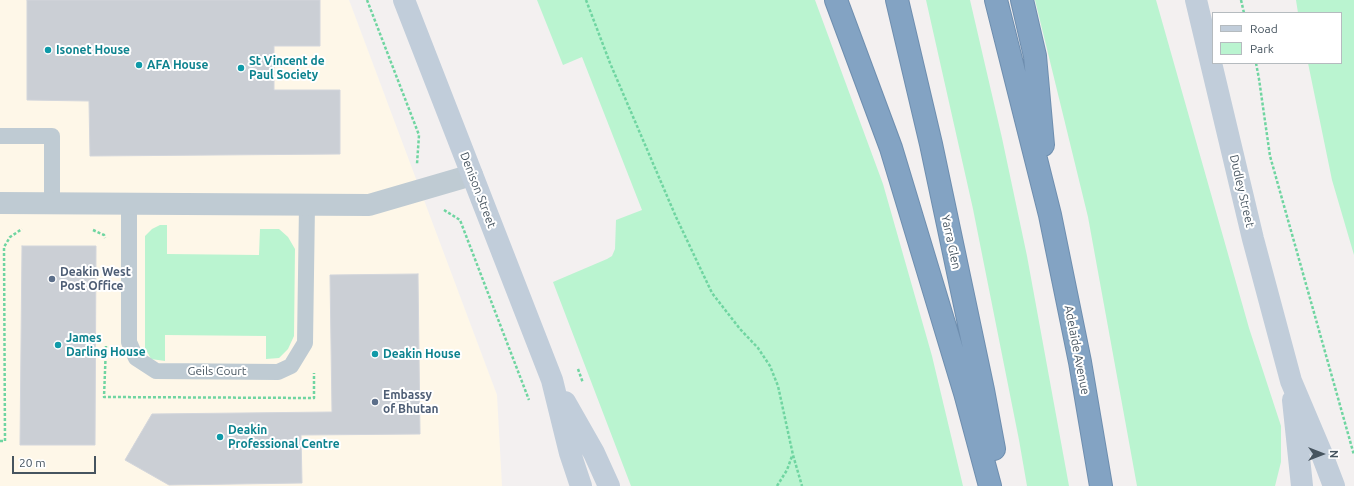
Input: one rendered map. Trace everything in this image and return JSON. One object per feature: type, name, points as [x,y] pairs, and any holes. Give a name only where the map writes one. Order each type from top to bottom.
[{"type":"highway","points":[[836,0],[891,148],[965,392],[990,486]]},
{"type":"highway","name":"Yarra Glen","points":[[897,0],[931,144],[983,390],[1001,486]]},
{"type":"highway","points":[[996,0],[1050,215]]},
{"type":"highway","points":[[1022,0],[1035,56],[1050,215]]},
{"type":"highway","name":"Adelaide Avenue","points":[[1050,215],[1080,362],[1101,486]]},
{"type":"street","name":"Denison Street","points":[[404,0],[552,380],[570,453],[580,486]]},
{"type":"street","name":"Dudley Street","points":[[1196,0],[1253,239],[1291,381],[1334,486]]},
{"type":"street","points":[[0,203],[369,205],[472,174]]},
{"type":"street","name":"Denison Street","points":[[552,380],[594,453],[610,486]]},
{"type":"street","name":"Dudley Street","points":[[1291,381],[1302,486]]},
{"type":"lane","points":[[0,136],[52,136],[52,204]]},
{"type":"lane","name":"Geils Court","points":[[129,204],[129,342],[136,358],[156,371],[278,372],[291,366],[305,343],[306,205]]},
{"type":"path","points":[[367,0],[419,135],[417,162],[426,188],[436,205],[460,220],[531,407]]},
{"type":"path","points":[[586,0],[610,63],[676,217],[712,293],[740,329],[758,348],[770,366],[778,386],[793,455],[802,486]]},
{"type":"path","points":[[1241,0],[1244,12]]},
{"type":"path","points":[[1256,64],[1270,156],[1354,455]]},
{"type":"path","points":[[0,441],[5,441],[2,247],[10,237],[23,229]]},
{"type":"path","points":[[90,229],[104,235],[106,242]]},
{"type":"path","points":[[106,343],[104,397],[314,398],[314,367]]},
{"type":"path","points":[[777,486],[787,470],[793,455]]},
{"type":"shaded area","points":[[0,0],[349,0],[497,395],[502,486],[0,486]]},
{"type":"green space","points":[[537,0],[815,0],[883,184],[932,356],[963,486],[631,486],[553,282],[612,256],[615,249],[616,220],[642,210],[582,57],[563,65]]},
{"type":"green space","points":[[926,0],[970,0],[1002,138],[1027,256],[1069,486],[1027,486],[973,209]]},
{"type":"green space","points":[[1035,0],[1156,0],[1249,328],[1281,426],[1281,462],[1275,486],[1137,486],[1088,217]]},
{"type":"green space","points":[[1296,0],[1354,0],[1354,255],[1332,180],[1308,64],[1342,64],[1342,12],[1298,12]]},
{"type":"green space","points":[[160,225],[167,225],[167,254],[259,255],[260,229],[279,229],[288,237],[295,249],[294,336],[288,349],[279,358],[266,359],[266,336],[165,335],[165,361],[151,359],[145,348],[145,236],[152,229]]},
{"type":"building","points":[[27,0],[320,0],[320,46],[274,46],[274,90],[340,90],[340,154],[90,156],[89,101],[27,100]]},
{"type":"building","name":"James Darling House","points":[[22,246],[96,246],[95,445],[20,445]]},
{"type":"building","points":[[418,274],[420,434],[301,435],[302,483],[169,485],[125,460],[152,414],[332,412],[330,275]]},
{"type":"place","name":"Isonet House","points":[[48,50]]},
{"type":"place","name":"AFA House","points":[[139,65]]},
{"type":"place","name":"St Vincent de Paul Society","points":[[241,68]]},
{"type":"place","name":"Deakin West Post Office","points":[[52,279]]},
{"type":"place","name":"James Darling House","points":[[58,345]]},
{"type":"place","name":"Deakin House","points":[[375,354]]},
{"type":"place","name":"Embassy of Bhutan","points":[[375,402]]},
{"type":"place","name":"Deakin Professional Centre","points":[[220,437]]}]
